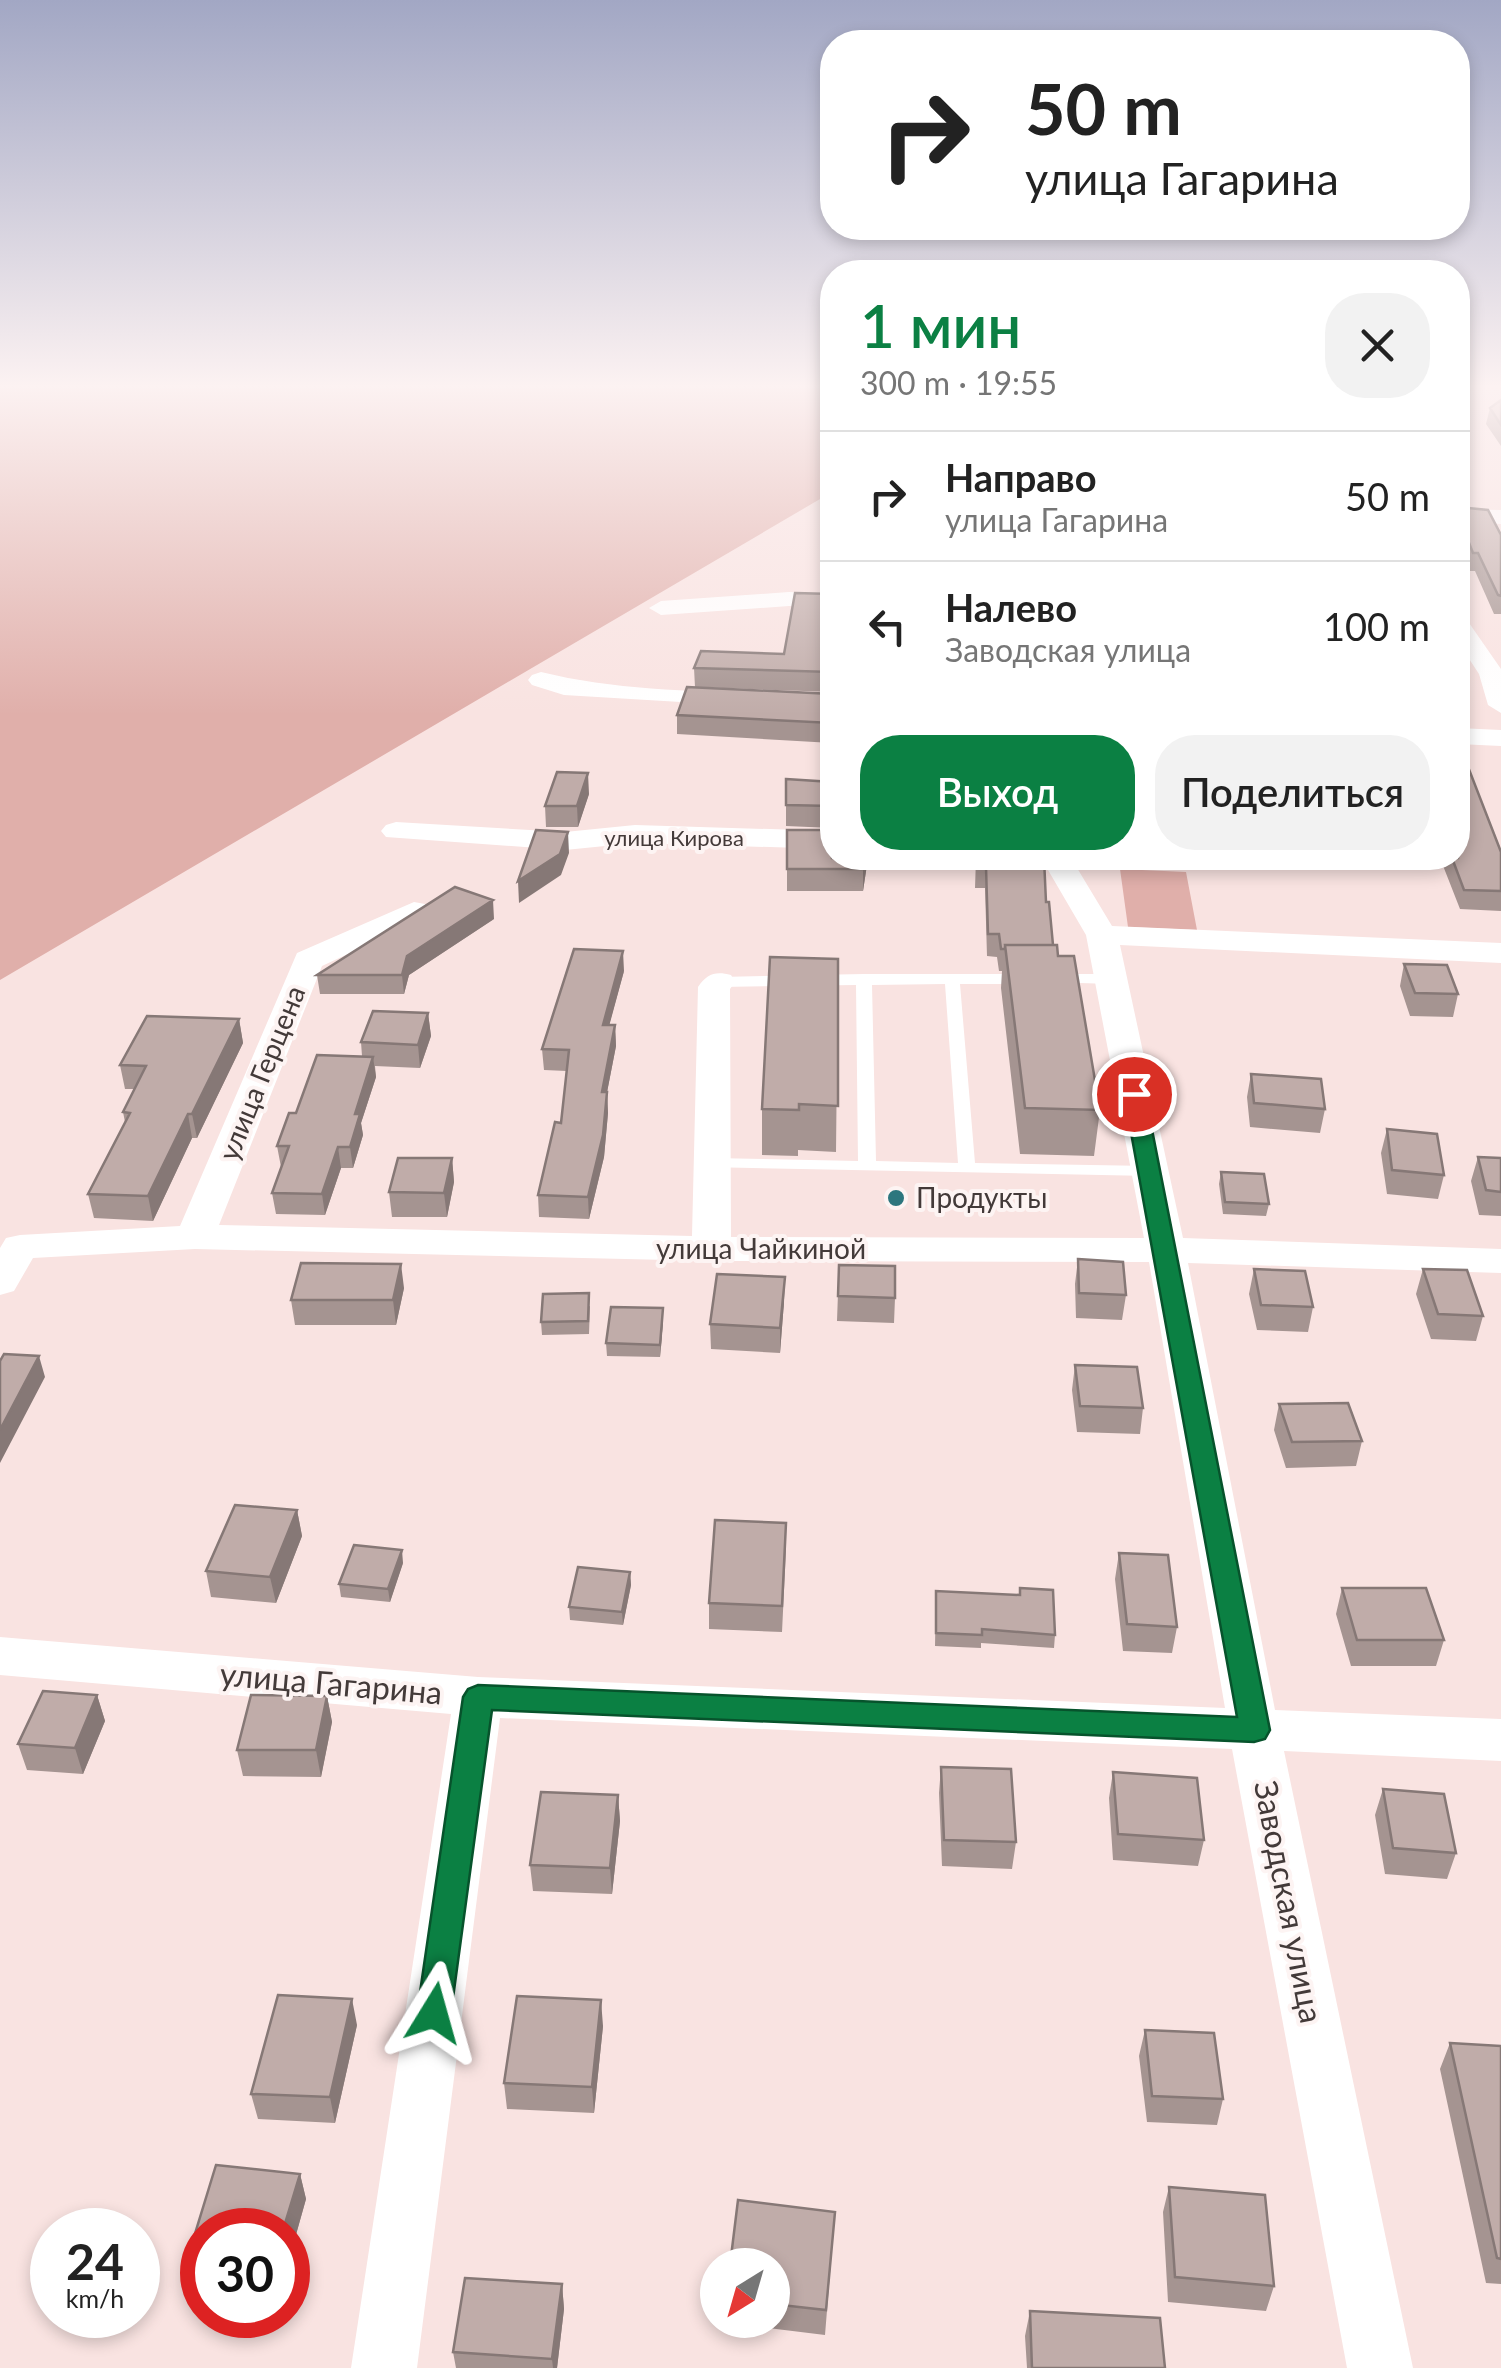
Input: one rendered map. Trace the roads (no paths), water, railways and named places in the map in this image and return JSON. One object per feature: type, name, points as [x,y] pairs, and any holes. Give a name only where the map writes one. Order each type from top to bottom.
[{"type":"street","points":[[1470,516],[1501,517]]},
{"type":"street","points":[[661,608],[820,600]]},
{"type":"street","points":[[1470,643],[1492,674],[1501,704]]},
{"type":"street","points":[[541,680],[564,687],[626,693],[820,703]]},
{"type":"street","points":[[1470,737],[1501,738]]},
{"type":"street","name":"улица Кирова","points":[[396,831],[565,841],[635,834],[820,840]]},
{"type":"street","name":"Заводская улица","points":[[1062,870],[1106,957],[1166,1250],[1254,1730],[1380,2368]]},
{"type":"street","name":"улица Герцена","points":[[194,1237],[308,960],[414,911]]},
{"type":"street","points":[[1106,957],[1501,953]]},
{"type":"street","points":[[710,1250],[714,987],[719,982]]},
{"type":"street","name":"улица Чайкиной","points":[[0,1282],[20,1247],[194,1237],[710,1250],[1166,1250],[1501,1260]]},
{"type":"street","name":"улица Гагарина","points":[[0,1656],[478,1697],[1501,1740]]},
{"type":"street","points":[[384,2368],[478,1697]]},
{"type":"lane","points":[[719,982],[952,980],[1106,957]]},
{"type":"lane","points":[[864,980],[867,1166]]},
{"type":"lane","points":[[952,980],[967,1168]]},
{"type":"lane","points":[[712,1163],[1150,1171]]},
{"type":"place","name":"Продукты","points":[[896,1198]]}]
